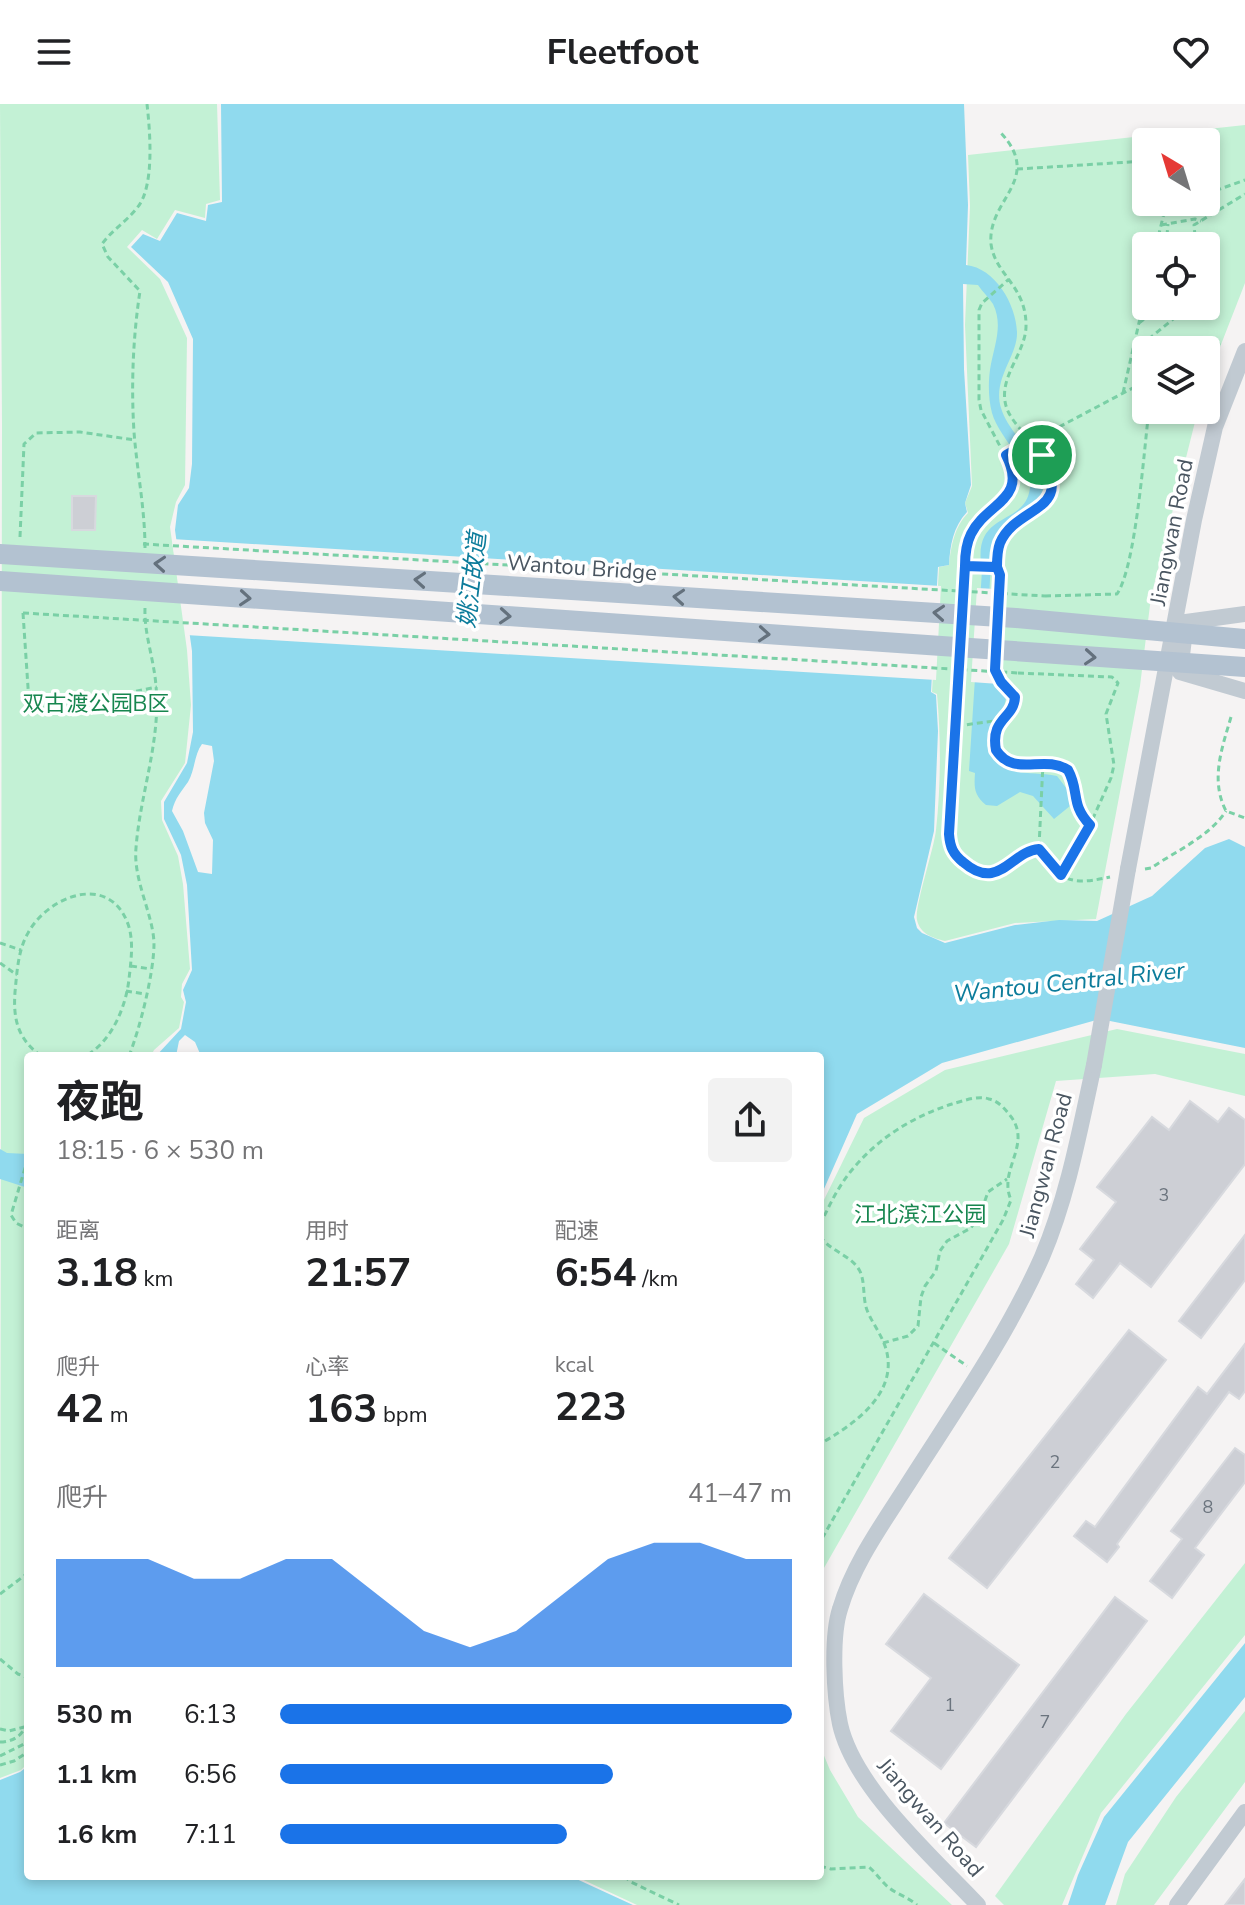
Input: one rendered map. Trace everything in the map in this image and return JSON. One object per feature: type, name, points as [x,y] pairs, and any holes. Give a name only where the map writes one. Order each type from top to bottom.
[{"type":"main road","name":"Wantou Bridge","points":[[0,554],[1016,618],[1245,639]]},
{"type":"main road","points":[[0,581],[1004,653],[1245,667]]},
{"type":"street","name":"Jiangwan Road","points":[[978,1905],[867,1784],[840,1726],[834,1666],[839,1611],[866,1550],[1016,1307],[1054,1224],[1094,1065],[1194,520],[1211,443],[1245,351]]},
{"type":"street","points":[[1245,614],[1186,622],[1180,672],[1245,691]]},
{"type":"street","points":[[1177,1905],[1245,1812]]},
{"type":"path","points":[[998,606],[1000,575],[995,567],[1000,542],[1008,531],[1038,509],[1052,490],[1050,468],[1014,421],[1005,397],[1006,384],[1026,331],[1025,309],[1020,294],[995,256],[991,244],[994,224],[1017,176],[1017,159],[1011,143],[1001,133]]},
{"type":"path","points":[[1017,169],[1132,162]]},
{"type":"path","points":[[1220,189],[1245,180]]},
{"type":"path","points":[[1195,232],[1194,225],[1245,194]]},
{"type":"path","points":[[1159,232],[1163,216]]},
{"type":"path","points":[[1161,225],[1195,219],[1201,221]]},
{"type":"path","points":[[1167,232],[1168,224]]},
{"type":"path","points":[[962,610],[966,550],[971,534],[1012,488],[1014,473],[1009,454],[981,410],[979,310],[982,303],[1009,279]]},
{"type":"path","points":[[1136,336],[1140,320]]},
{"type":"path","points":[[1139,323],[1143,320]]},
{"type":"path","points":[[1152,336],[1172,320]]},
{"type":"path","points":[[1123,393],[1132,356]]},
{"type":"path","points":[[1009,454],[1132,388]]},
{"type":"path","points":[[130,543],[1045,596],[1117,594],[1122,586],[1132,541],[1147,424]]},
{"type":"path","points":[[20,537],[24,444],[36,433],[80,432],[135,440]]},
{"type":"path","points":[[965,566],[995,567]]},
{"type":"path","points":[[157,687],[54,708],[37,708],[29,702],[23,613],[1116,679],[1118,683],[1106,714],[1114,765],[1111,778],[1090,825],[1061,875]]},
{"type":"path","points":[[960,653],[950,846],[969,868],[990,873],[1010,866],[1032,849],[1039,849]]},
{"type":"path","points":[[1004,653],[995,670],[1015,697],[1015,704],[998,720],[995,745],[1000,755],[1013,765],[1043,763],[1061,765],[1068,770],[1074,783],[1079,813],[1090,825]]},
{"type":"path","points":[[1231,717],[1221,750],[1218,789],[1226,811],[1245,818]]},
{"type":"path","points":[[955,726],[998,720]]},
{"type":"path","points":[[1043,763],[1039,849],[1069,881],[1085,882],[1109,877]]},
{"type":"path","points":[[1132,870],[1151,868],[1217,824],[1226,811]]},
{"type":"path","points":[[36,1052],[21,1035],[15,1021],[21,950],[32,925],[44,912],[60,901],[89,892],[116,906],[125,918],[131,939],[126,991],[113,1027],[90,1052]]},
{"type":"path","points":[[0,943],[21,950]]},
{"type":"path","points":[[0,963],[17,975]]},
{"type":"path","points":[[130,965],[151,969]]},
{"type":"path","points":[[126,991],[145,994]]},
{"type":"path","points":[[824,1216],[851,1171],[883,1139],[915,1118],[966,1100],[987,1098],[1000,1104],[1013,1120],[1019,1133],[1005,1188],[1011,1200],[1003,1220],[824,1535]]},
{"type":"path","points":[[24,1171],[11,1215],[16,1223],[24,1227]]},
{"type":"path","points":[[883,1343],[908,1336],[918,1326],[921,1297],[936,1271],[940,1251],[947,1241],[971,1228],[988,1192],[1007,1179]]},
{"type":"path","points":[[824,1240],[835,1252],[857,1266],[862,1277],[867,1312],[887,1351],[883,1388],[872,1404],[856,1420],[824,1441]]},
{"type":"path","points":[[934,1343],[977,1373]]},
{"type":"path","points":[[0,1594],[24,1576]]},
{"type":"path","points":[[0,1659],[24,1676]]},
{"type":"path","points":[[0,1729],[9,1731],[24,1728]]},
{"type":"path","points":[[0,1742],[14,1739],[24,1731]]},
{"type":"path","points":[[0,1756],[24,1744]]},
{"type":"path","points":[[0,1765],[24,1755]]},
{"type":"path","points":[[824,1867],[869,1867],[886,1886],[917,1905]]},
{"type":"path","points":[[629,1880],[679,1905]]},
{"type":"green space","name":"双古渡公园B区","points":[[0,104],[217,104],[220,200],[206,204],[205,218],[175,210],[157,239],[142,230],[127,247],[160,279],[187,338],[185,485],[176,502],[170,527],[187,650],[191,705],[185,763],[161,801],[162,820],[178,856],[183,884],[190,969],[182,984],[181,997],[184,1002],[179,1028],[153,1052],[24,1052],[24,1767],[0,1778]]},
{"type":"green space","points":[[1245,125],[1245,283],[1220,347],[1220,336],[1132,336],[1132,424],[1194,424],[1151,597],[1140,686],[1096,919],[1015,923],[945,941],[924,932],[917,920],[917,913],[936,830],[939,796],[937,694],[932,692],[939,567],[949,565],[956,531],[968,513],[965,503],[972,486],[965,325],[970,206],[968,155],[1132,137],[1132,216],[1220,216],[1220,128],[1217,128]]},
{"type":"green space","name":"江北滨江公园","points":[[1117,1029],[1245,1054],[1245,1096],[1155,1074],[1056,1081],[1009,1244],[824,1568],[824,1200],[864,1118],[945,1070]]},
{"type":"green space","points":[[1245,1563],[1245,1635],[1101,1813],[1062,1905],[1004,1905],[995,1896],[1126,1714]]},
{"type":"green space","points":[[1245,1711],[1245,1782],[1154,1905],[1116,1905],[1125,1874],[1176,1797]]},
{"type":"green space","points":[[824,1756],[858,1817],[952,1905],[637,1905],[584,1880],[824,1880]]},
{"type":"water","points":[[221,104],[964,104],[968,205],[966,265],[995,280],[1013,310],[1016,341],[1002,378],[999,397],[1005,418],[1039,467],[1043,487],[1037,503],[1002,532],[993,548],[989,678],[1006,698],[1004,707],[995,717],[987,745],[992,756],[1007,769],[1057,776],[1067,789],[1070,806],[1054,819],[1033,796],[1020,792],[997,806],[986,805],[976,791],[975,773],[969,771],[984,537],[991,528],[1019,509],[1026,501],[1030,488],[1026,471],[995,422],[991,407],[989,382],[997,334],[996,312],[978,285],[963,284],[971,485],[965,503],[967,512],[953,537],[949,565],[938,567],[931,692],[936,695],[938,731],[934,831],[914,917],[917,928],[945,943],[1015,925],[1059,920],[1097,921],[1152,896],[1205,848],[1229,839],[1245,847],[1245,1048],[1100,1019],[942,1063],[857,1114],[824,1189],[824,1052],[199,1052],[195,1042],[185,1035],[179,1041],[177,1052],[160,1052],[181,1029],[186,1002],[183,990],[192,970],[187,885],[181,855],[164,819],[164,802],[187,763],[193,732],[192,651],[175,530],[178,505],[189,488],[192,464],[193,339],[168,282],[131,247],[143,234],[160,241],[177,213],[206,221],[208,205],[222,202]],"holes":[[[202,744],[212,746],[214,761],[204,813],[213,840],[212,874],[198,872],[172,811],[190,777]]]},
{"type":"water","points":[[0,1149],[7,1153],[24,1154],[24,1187],[0,1179]]},
{"type":"water","points":[[1245,1643],[1245,1697],[1128,1842],[1105,1905],[1068,1905],[1104,1817]]},
{"type":"water","points":[[24,1769],[24,1880],[579,1880],[633,1905],[0,1905],[0,1780]]},
{"type":"pier","points":[[172,539],[941,586],[936,680],[186,635]]},
{"type":"pier","points":[[977,588],[995,589],[993,677],[999,684],[971,682]]},
{"type":"building","points":[[72,496],[96,496],[95,530],[72,530]]},
{"type":"building","points":[[1190,1101],[1218,1122],[1229,1108],[1245,1120],[1245,1164],[1151,1287],[1120,1263],[1093,1298],[1076,1284],[1094,1260],[1080,1249],[1116,1202],[1097,1187],[1152,1117],[1169,1130]]},
{"type":"building","points":[[1245,1235],[1245,1280],[1201,1338],[1179,1321]]},
{"type":"building","points":[[1129,1330],[1166,1360],[987,1588],[949,1558]]},
{"type":"building","points":[[1245,1344],[1245,1391],[1239,1399],[1229,1392],[1107,1562],[1074,1536],[1086,1521],[1095,1527],[1198,1387],[1207,1394]]},
{"type":"building","points":[[1235,1448],[1245,1455],[1245,1482],[1195,1548],[1204,1555],[1172,1598],[1150,1581],[1182,1539],[1171,1531]]},
{"type":"building","points":[[924,1594],[1019,1665],[941,1769],[891,1731],[931,1678],[886,1644]]},
{"type":"building","points":[[1115,1597],[1147,1621],[976,1847],[944,1823]]},
{"type":"building","points":[[1245,1879],[1245,1905],[1225,1905]]},
{"type":"route","points":[[1042,455],[1031,441],[1006,455],[1014,473],[1012,488],[971,534],[965,566],[997,567],[1000,575],[995,670],[1015,697],[1015,704],[998,724],[996,750],[1013,765],[1054,763],[1068,770],[1074,783],[1079,813],[1090,825],[1061,875],[1039,849],[1032,849],[1000,871],[983,873],[969,868],[955,855],[949,834],[965,566],[993,567],[997,567],[1000,542],[1008,531],[1048,499],[1053,482],[1050,468],[1042,455]]},
{"type":"water label","name":"姚江故道","points":[[472,580]]},
{"type":"water label","name":"Wantou Central River","points":[[1069,982]]}]
